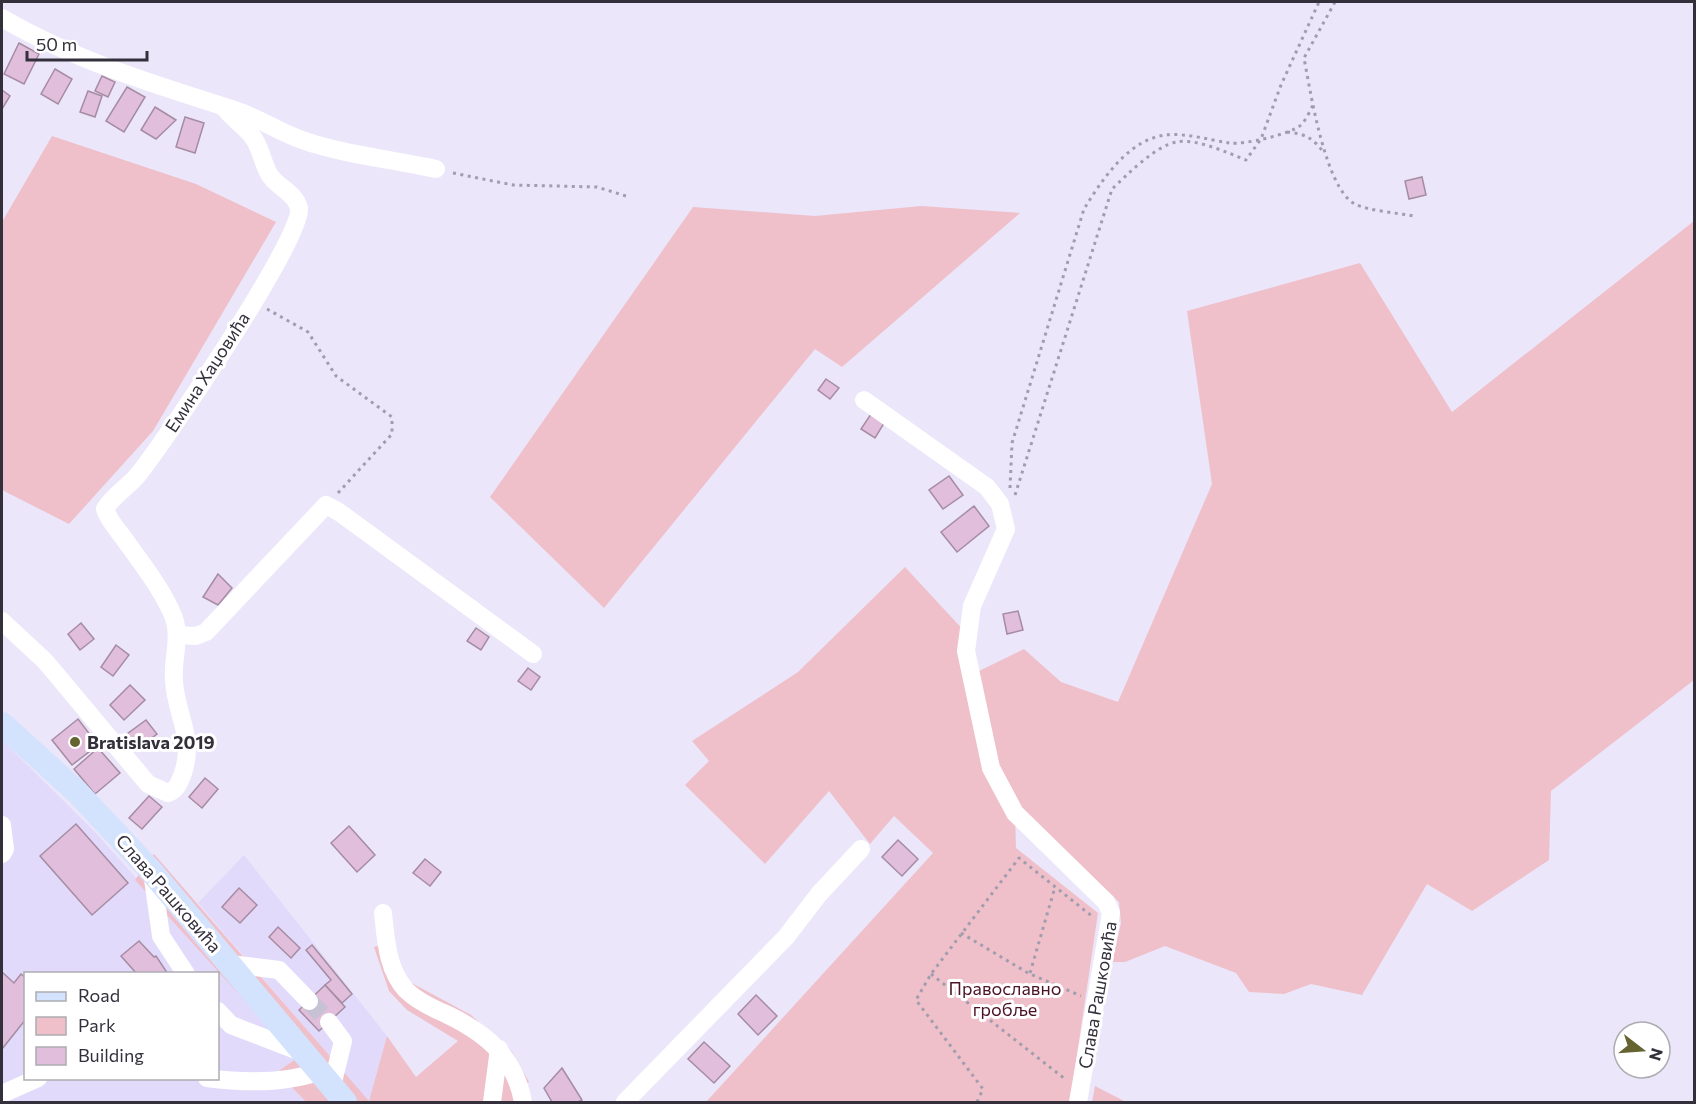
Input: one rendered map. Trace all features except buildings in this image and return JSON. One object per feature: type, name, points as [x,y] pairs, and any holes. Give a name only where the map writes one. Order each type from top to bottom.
[{"type":"main road","name":"Слава Рашковића","points":[[2,724],[77,792],[152,872],[327,1078]]},
{"type":"street","name":"Емина Хаџовића","points":[[2,18],[70,53],[256,118],[304,141],[351,153],[436,169]]},
{"type":"street","name":"Емина Хаџовића","points":[[177,643],[174,618],[151,577],[105,509],[110,501],[136,477],[183,411],[289,240],[299,214],[295,199],[269,175],[252,135],[231,118],[224,107]]},
{"type":"street","name":"Слава Рашковића","points":[[864,400],[987,487],[1000,504],[1006,529],[972,606],[966,651],[991,768],[1016,813],[1106,902],[1111,913],[1079,1097]]},
{"type":"street","points":[[2,621],[31,646],[148,784],[168,793],[176,788],[180,781],[187,748],[185,725],[174,682],[173,665],[177,643],[206,632],[326,505],[339,512],[533,654]]},
{"type":"street","points":[[2,825],[5,849],[2,854]]},
{"type":"street","points":[[625,1102],[786,937],[819,894],[861,849]]},
{"type":"street","points":[[152,872],[160,936],[185,972]]},
{"type":"street","points":[[383,913],[388,955],[406,990],[428,1006],[471,1026],[499,1049],[516,1075],[523,1102]]},
{"type":"street","points":[[230,964],[279,970],[309,1001]]},
{"type":"street","points":[[219,1012],[231,1025],[327,1078]]},
{"type":"street","points":[[327,1078],[343,1041],[330,1022]]},
{"type":"street","points":[[492,1102],[499,1049]]},
{"type":"street","points":[[219,1079],[251,1081],[327,1078]]},
{"type":"street","points":[[2,1094],[34,1080]]},
{"type":"path","points":[[1014,498],[1112,189],[1142,160],[1177,142],[1213,147],[1246,160],[1261,139],[1281,85],[1318,2]]},
{"type":"path","points":[[1325,155],[1304,58],[1335,2]]},
{"type":"path","points":[[1009,499],[1012,443],[1084,209],[1096,189],[1136,146],[1154,137],[1171,135],[1233,144],[1261,139],[1301,125],[1313,105]]},
{"type":"path","points":[[1286,132],[1305,134],[1314,140],[1325,155],[1344,193],[1355,204],[1414,216]]},
{"type":"path","points":[[436,169],[513,185],[597,187],[626,196]]},
{"type":"path","points":[[253,300],[308,332],[336,376],[392,417],[392,434],[326,505]]},
{"type":"path","points":[[976,1102],[983,1089],[916,1000],[931,974],[1019,858],[1093,918]]},
{"type":"path","points":[[1030,974],[1055,887]]},
{"type":"path","points":[[962,933],[1030,974],[1086,998]]},
{"type":"path","points":[[931,974],[1079,1097]]},
{"type":"shaded area","points":[[2,740],[95,832],[297,1058],[277,1072],[306,1102],[2,1102]]},
{"type":"shaded area","points":[[244,855],[387,1036],[369,1102],[198,903]]},
{"type":"green space","points":[[52,136],[196,184],[276,222],[153,431],[69,524],[2,490],[2,222]]},
{"type":"green space","points":[[921,206],[1020,213],[842,367],[815,349],[604,608],[490,497],[693,207],[815,216]]},
{"type":"green space","points":[[1694,221],[1694,680],[1551,791],[1549,860],[1472,911],[1427,884],[1362,995],[1311,984],[1284,994],[1249,992],[1236,973],[1165,946],[1125,962],[1112,962],[1121,923],[1119,902],[1021,810],[999,771],[975,673],[1024,649],[1061,682],[1118,702],[1212,484],[1187,311],[1360,263],[1452,412]]},
{"type":"green space","name":"Православно гробље","points":[[905,567],[967,634],[970,676],[1015,813],[1016,848],[1098,913],[1070,1102],[706,1102],[933,853],[894,816],[870,844],[829,791],[765,864],[685,785],[709,761],[692,741],[798,672]]},
{"type":"green space","points":[[154,854],[369,1101],[387,1036],[416,1077],[458,1041],[407,1010],[389,991],[374,947],[391,943],[398,965],[408,981],[471,1015],[512,1052],[529,1082],[517,1090],[515,1102],[306,1102],[277,1072],[297,1058],[135,880]]},
{"type":"green space","points":[[1095,1086],[1126,1102],[1092,1102]]},
{"type":"tunnel","points":[[309,1001],[329,1022]]},
{"type":"place","name":"Bratislava 2019","points":[[75,742]]}]
